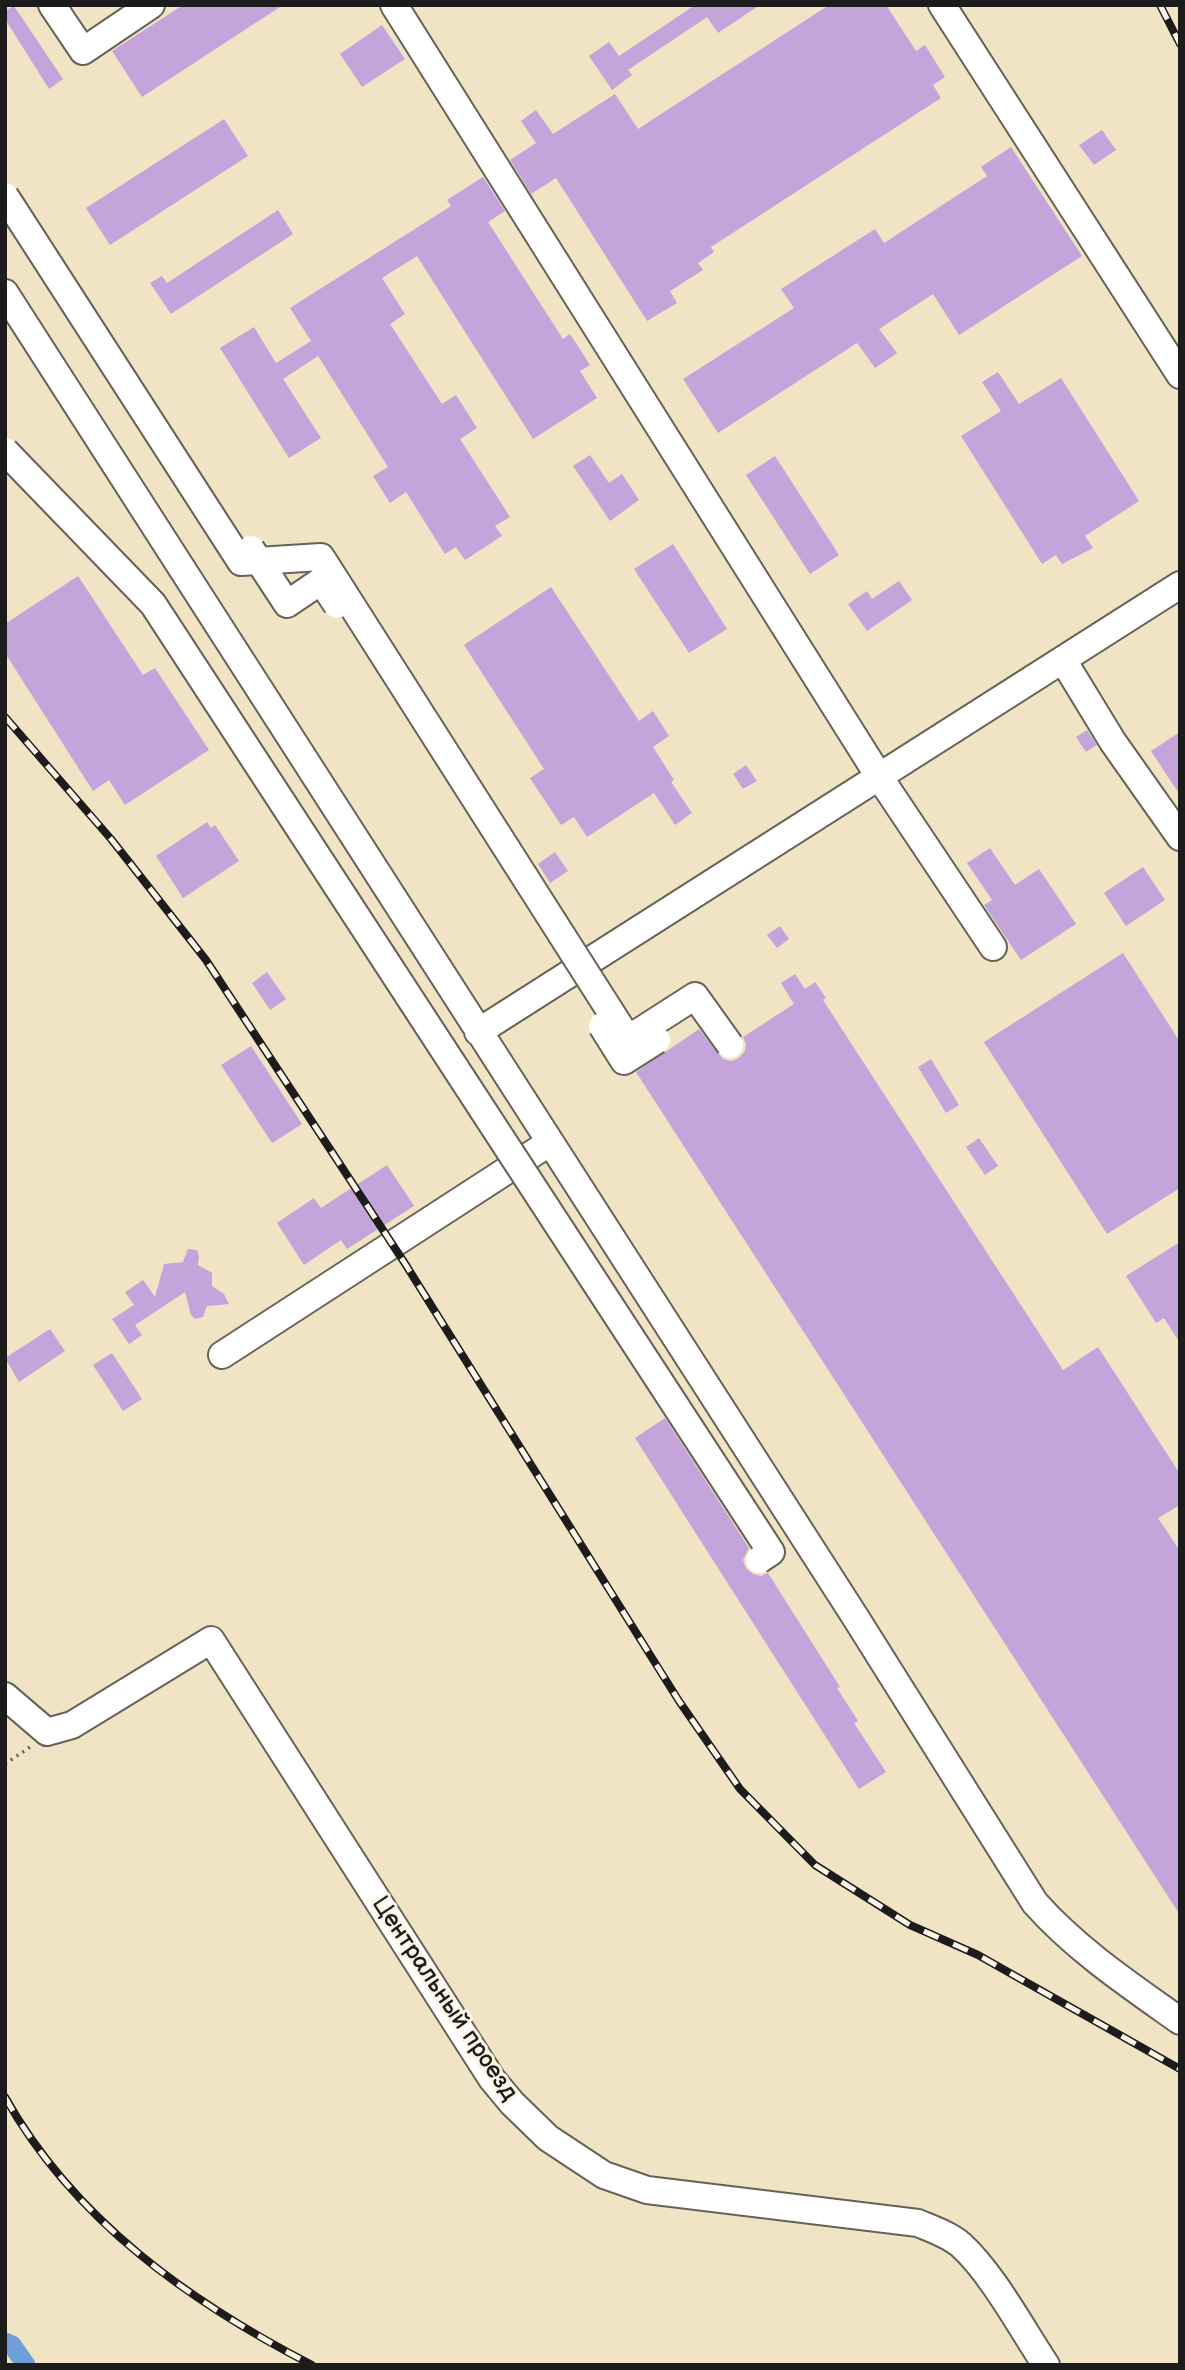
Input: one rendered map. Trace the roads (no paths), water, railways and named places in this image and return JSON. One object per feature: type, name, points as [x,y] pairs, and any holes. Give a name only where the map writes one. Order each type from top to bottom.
[{"type":"street","points":[[52,5],[82,51],[151,5]]},
{"type":"street","points":[[394,5],[880,778],[993,947]]},
{"type":"street","points":[[942,5],[1180,375]]},
{"type":"street","points":[[5,173],[287,604],[321,581],[624,1061],[691,1019],[698,1030]]},
{"type":"street","points":[[5,196],[241,562],[321,557],[628,1039],[695,996],[730,1045]]},
{"type":"street","points":[[5,293],[854,1615],[1035,1903],[1060,1931],[1089,1956],[1180,2021]]},
{"type":"street","points":[[5,451],[153,604],[704,1462],[771,1552],[759,1560]]},
{"type":"street","points":[[478,1032],[1180,586]]},
{"type":"street","points":[[1063,660],[1113,742],[1180,837]]},
{"type":"street","points":[[222,1354],[549,1143]]},
{"type":"street","name":"Центральный проезд","points":[[5,1696],[47,1732],[72,1725],[211,1640],[492,2079],[548,2138],[604,2175],[648,2190],[918,2223],[940,2233],[960,2244],[982,2269],[1046,2365]]},
{"type":"waterway","points":[[5,2342],[12,2345],[26,2365]]},
{"type":"railway","points":[[1160,5],[1180,44]]},
{"type":"railway","points":[[5,717],[111,839],[206,960],[404,1262],[679,1701],[740,1789],[815,1865],[910,1925],[978,1955],[1180,2069]]},
{"type":"railway","points":[[5,2097],[33,2141],[65,2182],[100,2219],[179,2285],[222,2314],[312,2365]]}]
